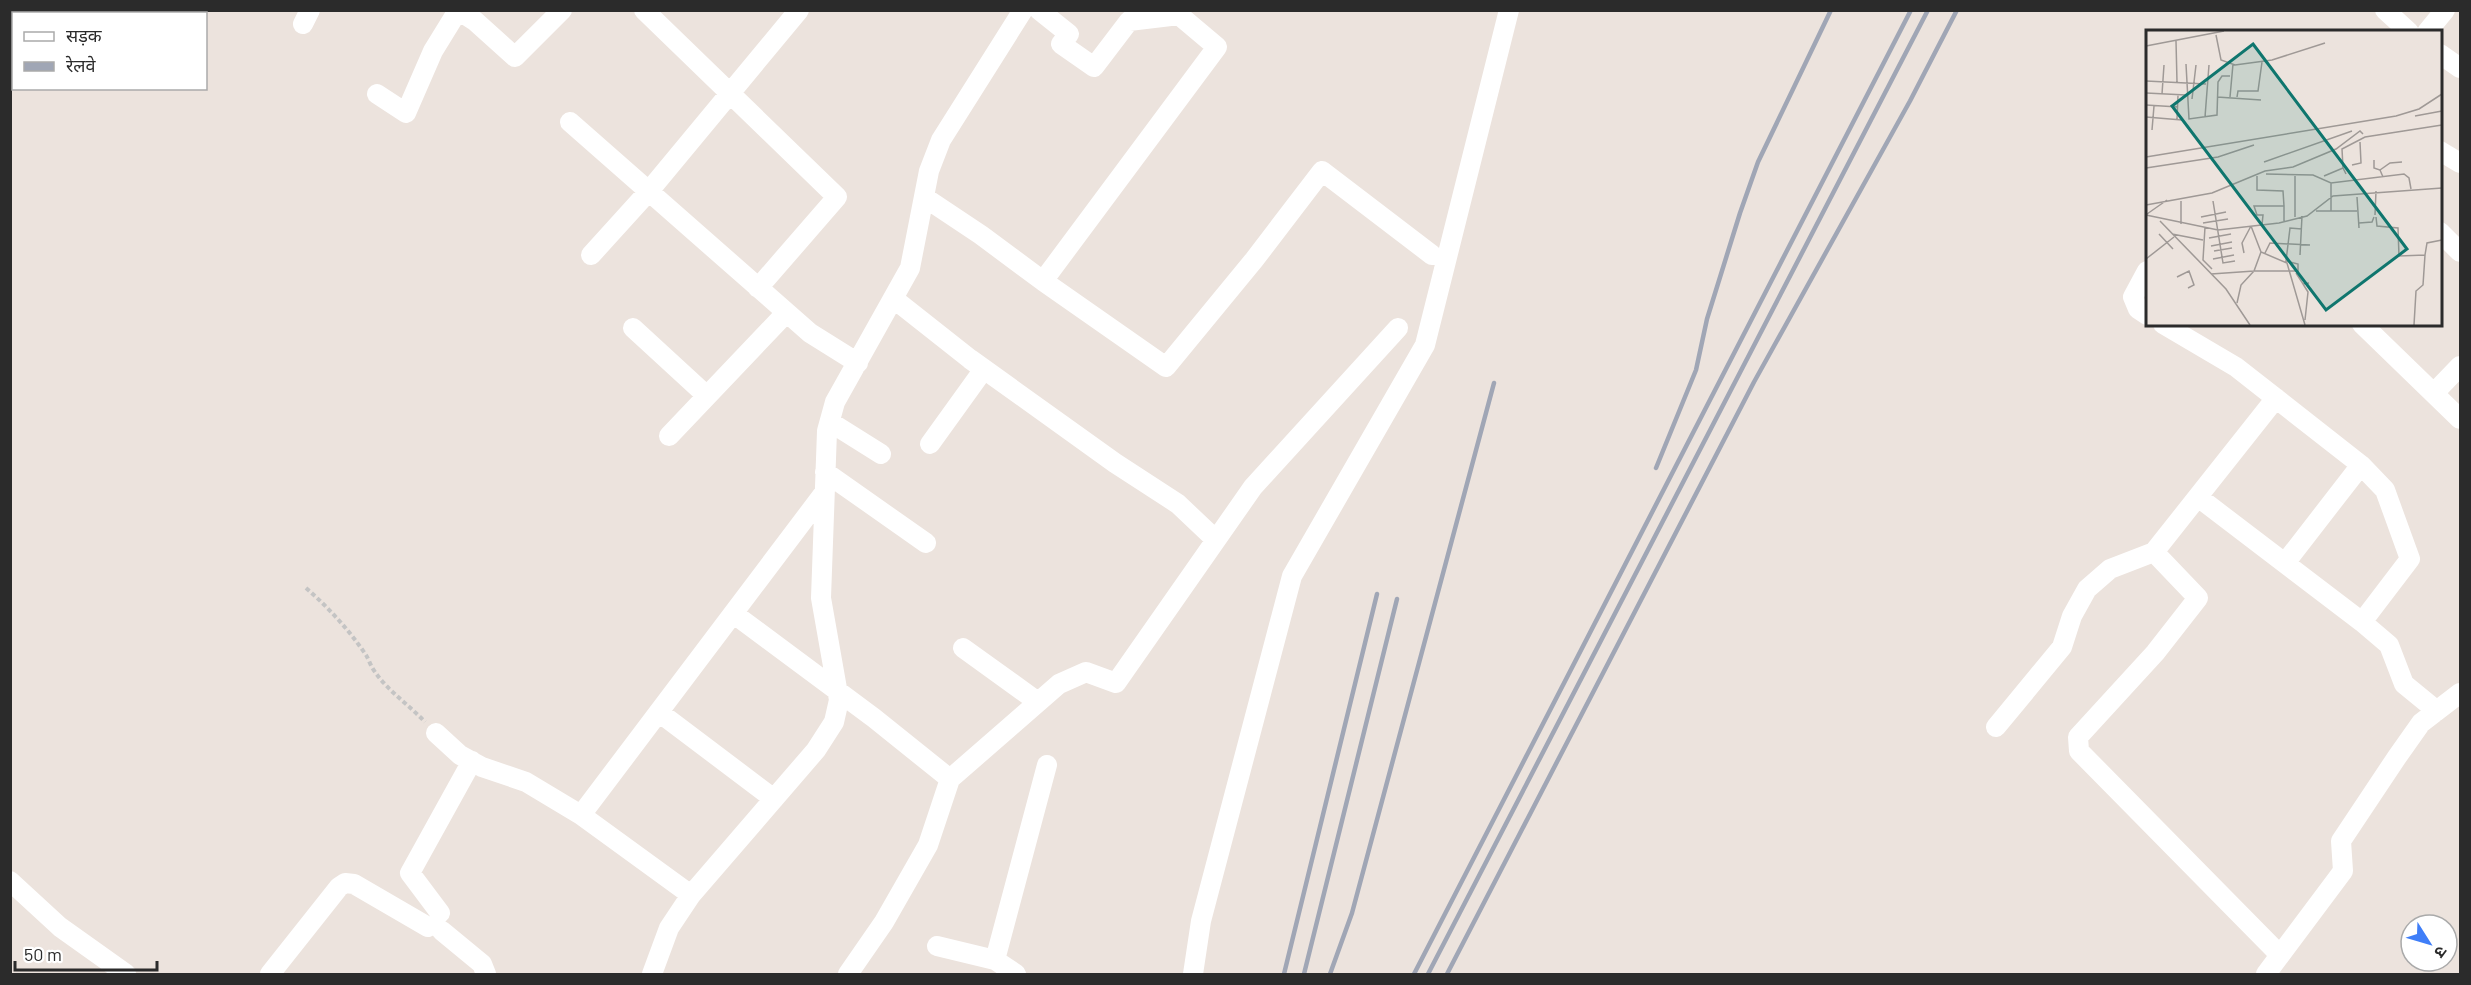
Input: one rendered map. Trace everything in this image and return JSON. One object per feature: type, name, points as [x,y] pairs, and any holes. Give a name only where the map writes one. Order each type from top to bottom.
[{"type":"street","points":[[377,94],[406,113],[433,51],[457,11],[475,21],[515,57],[562,10]]},
{"type":"street","points":[[644,10],[837,197],[758,288]]},
{"type":"street","points":[[591,255],[649,191],[799,10]]},
{"type":"street","points":[[652,975],[669,928],[691,895],[816,750],[834,722],[839,700],[821,598],[827,431],[835,402],[910,268],[929,171],[941,140],[1023,10]]},
{"type":"street","points":[[1039,10],[1069,34],[1061,44],[1094,67],[1129,21],[1179,15],[1217,47],[1043,281]]},
{"type":"street","points":[[1192,975],[1201,921],[1292,576],[1425,345],[1509,10]]},
{"type":"street","points":[[2385,10],[2407,30]]},
{"type":"street","points":[[2429,30],[2445,10]]},
{"type":"street","points":[[2441,55],[2460,68]]},
{"type":"street","points":[[570,122],[786,313],[810,333],[858,363]]},
{"type":"street","points":[[2441,152],[2460,163]]},
{"type":"street","points":[[924,197],[1166,367],[1254,260],[1322,171],[1432,255]]},
{"type":"street","points":[[2441,234],[2460,252]]},
{"type":"street","points":[[2146,273],[2133,297],[2138,309],[2146,314]]},
{"type":"street","points":[[894,299],[984,369],[1115,463],[1178,504],[1216,540]]},
{"type":"street","points":[[669,436],[786,313]]},
{"type":"street","points":[[2166,326],[2236,367],[2361,465],[2385,490],[2410,559],[2362,622]]},
{"type":"street","points":[[2364,326],[2460,419]]},
{"type":"street","points":[[633,328],[707,396]]},
{"type":"street","points":[[848,975],[884,922],[928,845],[950,779],[1059,684],[1086,672],[1116,683],[1253,488],[1398,328]]},
{"type":"street","points":[[2434,393],[2460,366]]},
{"type":"street","points":[[930,444],[984,369]]},
{"type":"street","points":[[1996,727],[2062,647],[2072,616],[2087,589],[2110,569],[2154,552],[2276,398]]},
{"type":"street","points":[[830,422],[881,454]]},
{"type":"street","points":[[2285,563],[2361,465]]},
{"type":"street","points":[[825,472],[926,543]]},
{"type":"street","points":[[580,815],[660,713],[824,493]]},
{"type":"street","points":[[2198,497],[2389,645],[2404,684],[2437,711]]},
{"type":"street","points":[[2154,552],[2198,598],[2156,653],[2078,737],[2079,751],[2280,955]]},
{"type":"street","points":[[734,614],[837,690],[950,779]]},
{"type":"street","points":[[963,648],[1038,702]]},
{"type":"street","points":[[2266,975],[2343,871],[2341,841],[2421,723],[2460,693]]},
{"type":"street","points":[[660,713],[774,799]]},
{"type":"street","points":[[436,733],[460,755],[526,782],[580,815],[691,895]]},
{"type":"street","points":[[437,924],[410,873],[472,761]]},
{"type":"street","points":[[995,960],[1047,765]]},
{"type":"street","points":[[10,881],[60,927],[126,975]]},
{"type":"street","points":[[270,975],[339,887],[345,883],[354,884],[437,924],[482,964],[486,975]]},
{"type":"street","points":[[937,946],[995,960],[1016,975]]},
{"type":"path","points":[[306,588],[345,627],[367,657],[374,671],[436,733]]},
{"type":"railway","points":[[1656,468],[1696,370],[1707,319],[1758,162],[1831,10]]},
{"type":"railway","points":[[1414,974],[1911,10]]},
{"type":"railway","points":[[1428,974],[1928,10]]},
{"type":"railway","points":[[1447,974],[1754,382],[1910,101],[1957,10]]},
{"type":"railway","points":[[1330,974],[1352,913],[1494,383]]},
{"type":"railway","points":[[1284,974],[1377,594]]},
{"type":"railway","points":[[1304,974],[1397,599]]}]
